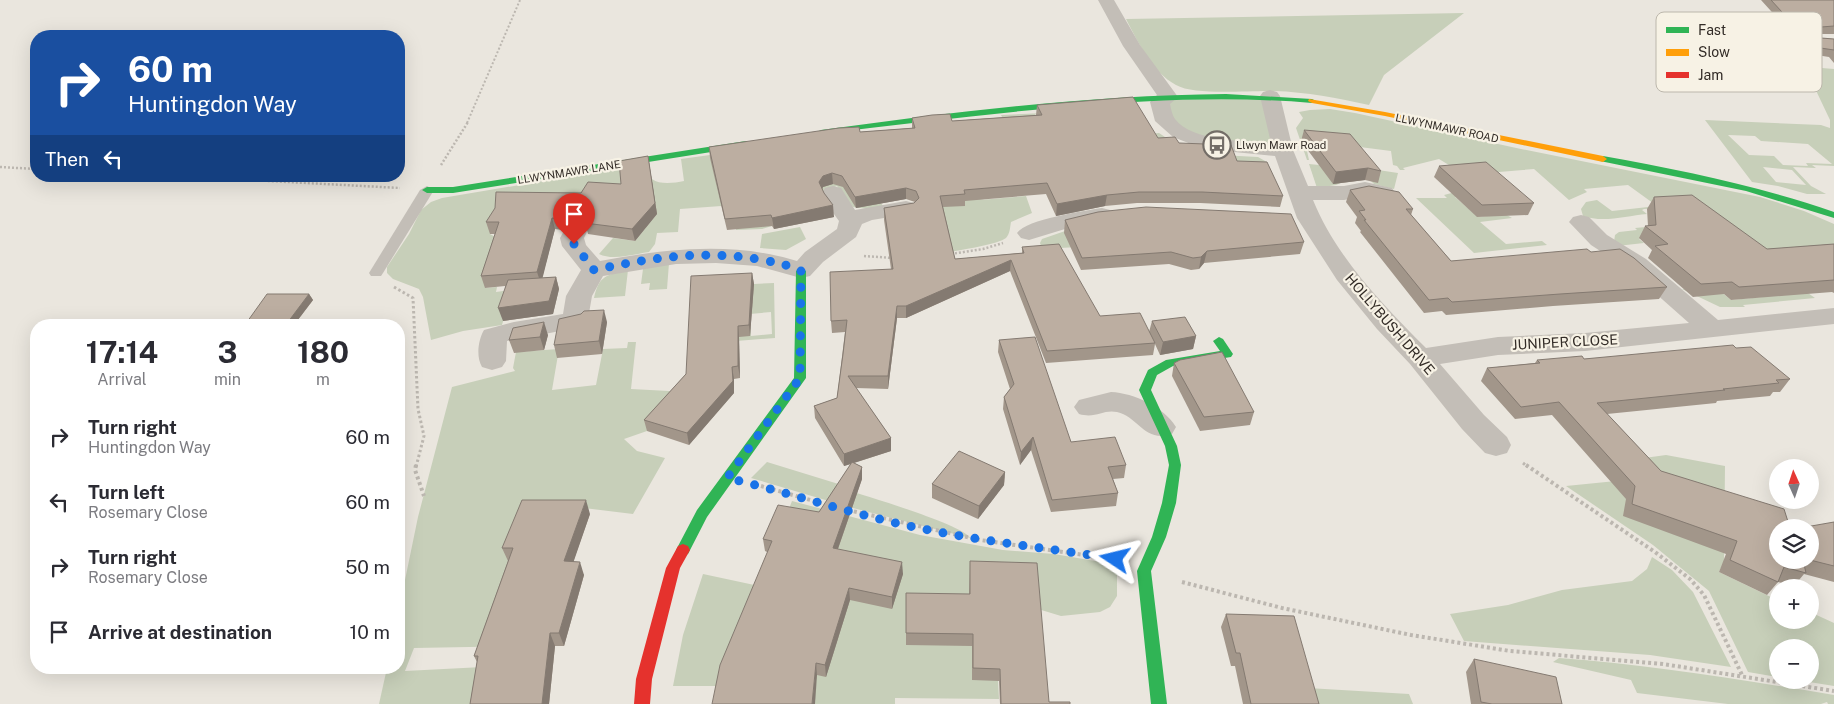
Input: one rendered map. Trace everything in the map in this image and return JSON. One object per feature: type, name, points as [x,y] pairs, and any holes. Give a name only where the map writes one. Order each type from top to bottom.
[{"type":"street","points":[[1106,0],[1132,46],[1168,97]]},
{"type":"street","name":"LLWYNMAWR ROAD","points":[[1168,97],[1270,96],[1347,107],[1532,146],[1758,190],[1834,215]]},
{"type":"street","name":"HOLLYBUSH DRIVE","points":[[1270,96],[1283,150],[1299,193],[1300,217],[1386,323],[1420,358],[1473,422],[1496,445]]},
{"type":"street","points":[[811,134],[956,114],[1168,97]]},
{"type":"street","points":[[1168,97],[1160,102],[1165,121],[1180,133],[1204,143],[1283,150]]},
{"type":"street","name":"LLWYNMAWR LANE","points":[[427,190],[453,190],[757,142]]},
{"type":"street","points":[[1299,193],[1344,193],[1365,188],[1393,195]]},
{"type":"street","points":[[832,193],[837,203],[851,220]]},
{"type":"street","points":[[851,220],[867,214],[906,208]]},
{"type":"street","points":[[1029,233],[1060,223],[1122,212]]},
{"type":"street","points":[[582,220],[572,238],[574,246],[588,262]]},
{"type":"street","points":[[642,704],[644,679],[673,568],[702,514],[800,378],[801,271],[814,257],[848,232],[851,220]]},
{"type":"street","points":[[1581,222],[1599,240],[1637,264],[1711,328]]},
{"type":"street","points":[[588,262],[641,260],[704,254],[730,255],[787,264],[801,271]]},
{"type":"street","points":[[492,361],[494,336],[531,327],[558,325],[575,319],[588,262]]},
{"type":"street","name":"JUNIPER CLOSE","points":[[1420,358],[1498,346],[1594,341],[1834,316]]},
{"type":"street","points":[[1159,704],[1144,571],[1159,537],[1169,503],[1175,465],[1171,446],[1144,390],[1152,372],[1170,363],[1227,354],[1219,340]]},
{"type":"street","points":[[1089,407],[1106,400],[1128,404],[1161,426]]},
{"type":"lane","points":[[376,273],[427,190]]},
{"type":"path","points":[[284,182],[427,190],[468,122],[520,0]]},
{"type":"path","points":[[0,167],[30,169]]},
{"type":"path","points":[[944,255],[1019,240],[1029,233]]},
{"type":"path","points":[[827,248],[850,254],[896,259]]},
{"type":"path","points":[[376,273],[377,279],[397,288],[412,298],[418,409],[424,436],[415,470],[424,496]]},
{"type":"path","points":[[1496,445],[1655,552],[1690,579],[1704,595],[1742,676]]},
{"type":"path","points":[[727,478],[835,507]]},
{"type":"path","points":[[844,509],[918,528],[1025,547],[1077,552],[1115,559],[1144,571],[1217,593],[1411,635],[1510,651],[1597,656],[1834,690]]},
{"type":"green space","points":[[1464,13],[1384,75],[1369,105],[1298,93],[1274,91],[1224,92],[1196,90],[1176,85],[1167,79],[1153,64],[1141,47],[1126,19]]},
{"type":"green space","points":[[1822,68],[1834,69],[1834,166],[1812,165],[1816,168],[1793,167],[1811,186],[1826,194],[1807,194],[1778,186],[1752,182],[1705,120],[1821,125],[1830,128],[1830,120],[1817,92],[1822,92]],"holes":[[[1728,135],[1755,136],[1761,141],[1808,144],[1832,164],[1806,163],[1808,166],[1783,165],[1774,156],[1749,155]],[[1763,167],[1792,170],[1806,185],[1776,182]]]},
{"type":"green space","points":[[1270,96],[1283,150],[1204,143],[1165,121],[1168,97]]},
{"type":"green space","points":[[1330,109],[1760,197],[1804,211],[1834,224],[1834,256],[1814,258],[1816,260],[1807,258],[1771,262],[1776,266],[1771,267],[1815,298],[1743,305],[1745,307],[1720,307],[1682,289],[1714,286],[1731,300],[1763,297],[1750,287],[1765,285],[1742,268],[1729,269],[1722,263],[1717,264],[1721,262],[1694,242],[1687,243],[1677,235],[1715,229],[1685,207],[1644,209],[1642,210],[1647,214],[1615,218],[1598,219],[1583,216],[1581,209],[1586,202],[1597,200],[1612,211],[1657,206],[1628,185],[1584,189],[1587,192],[1569,200],[1534,169],[1487,173],[1499,185],[1491,185],[1491,193],[1455,197],[1478,217],[1505,214],[1512,218],[1480,222],[1506,244],[1542,241],[1547,245],[1474,253],[1416,198],[1447,198],[1444,195],[1467,189],[1458,183],[1472,179],[1439,159],[1400,170],[1397,166],[1393,165],[1391,151],[1352,146],[1353,163],[1348,162],[1345,149],[1331,147],[1330,144],[1305,142],[1309,160],[1307,160],[1296,128],[1303,118],[1299,112]]},
{"type":"green space","points":[[1045,113],[1035,114],[1052,143],[1159,133],[1171,141],[1219,155],[1258,157],[1267,162],[1278,186],[1090,174],[980,200],[1026,196],[1032,213],[1011,222],[1008,235],[1002,240],[950,252],[936,208],[863,177],[883,206],[868,209],[853,207],[837,186],[814,195],[772,226],[762,229],[736,230],[735,205],[680,209],[678,232],[657,233],[655,244],[649,252],[617,257],[599,254],[613,238],[635,241],[657,214],[604,200],[490,234],[499,239],[485,288],[497,287],[496,292],[516,289],[511,293],[502,325],[463,331],[431,340],[423,297],[419,289],[393,279],[387,273],[387,267],[409,234],[421,210],[431,202],[442,198],[621,168],[623,182],[652,179],[663,183],[680,182],[684,181],[681,159],[710,155],[714,172],[1016,144],[1001,115]]},
{"type":"green space","points":[[1309,164],[1329,166],[1343,182],[1317,188]]},
{"type":"green space","points":[[1378,170],[1398,173],[1394,189],[1374,184],[1370,180]]},
{"type":"green space","points":[[1657,226],[1639,239],[1644,243],[1617,246],[1614,242],[1615,235],[1619,232]]},
{"type":"green space","points":[[800,227],[806,239],[786,250],[760,248],[762,234]]},
{"type":"green space","points":[[1068,230],[1078,247],[1042,249],[1040,243],[1042,239]]},
{"type":"green space","points":[[669,263],[667,289],[649,290],[650,283],[641,284],[643,269]]},
{"type":"green space","points":[[628,270],[625,296],[594,298],[601,280],[609,275]]},
{"type":"green space","points":[[774,283],[775,338],[699,344],[754,284]],"holes":[[[771,312],[772,334],[751,336],[750,314]]]},
{"type":"green space","points":[[628,342],[636,342],[631,389],[669,391],[684,400],[647,431],[624,439],[637,451],[665,458],[633,514],[584,508],[508,561],[521,646],[414,648],[405,671],[405,580],[418,517],[452,387],[515,371],[513,368],[516,352],[559,349],[552,390],[596,385],[603,349],[627,348]]},
{"type":"green space","points":[[1666,455],[1725,466],[1724,561],[1719,572],[1769,596],[1769,629],[1819,629],[1819,616],[1834,623],[1834,686],[1819,684],[1819,639],[1769,639],[1769,676],[1748,672],[1709,591],[1653,545],[1566,486],[1646,478],[1630,460]]},
{"type":"green space","points":[[767,462],[845,486],[844,489],[933,518],[964,532],[970,538],[849,507],[751,478]]},
{"type":"green space","points":[[792,501],[920,535],[1003,550],[1054,554],[1108,564],[1117,573],[1117,596],[1110,607],[1100,612],[1061,616],[1038,609],[998,681],[999,699],[895,698],[895,704],[816,704],[772,701],[835,649],[717,686],[673,686],[683,635],[703,574],[759,586]]},
{"type":"green space","points":[[1652,557],[1672,570],[1693,592],[1731,667],[1650,655],[1464,641],[1450,614],[1508,605],[1562,590],[1632,581],[1647,569]]},
{"type":"green space","points":[[1559,658],[1593,661],[1731,679],[1769,685],[1769,689],[1795,689],[1834,695],[1834,704],[1828,704],[1827,702],[1821,704],[1728,704],[1637,693],[1631,680],[1553,662]]},
{"type":"green space","points":[[502,666],[479,704],[379,704],[386,674],[405,674],[405,671]]},
{"type":"green space","points":[[1291,687],[1409,694],[1413,704],[1311,704]]},
{"type":"building","points":[[1771,0],[1834,0],[1834,26],[1822,27],[1822,12],[1782,12]]},
{"type":"building","points":[[1822,38],[1834,39],[1834,50],[1822,48]]},
{"type":"building","points":[[1133,97],[1158,138],[1175,137],[1179,143],[1231,145],[1237,161],[1267,162],[1283,196],[1202,192],[1139,192],[1107,195],[1057,204],[1047,183],[964,190],[965,194],[940,196],[955,259],[1024,253],[1022,247],[1059,244],[1100,316],[1140,313],[1155,343],[1047,351],[1011,260],[906,306],[897,306],[888,376],[848,376],[891,438],[844,454],[814,406],[837,398],[843,354],[847,320],[831,321],[830,272],[893,269],[884,208],[914,203],[919,198],[916,191],[906,188],[855,197],[842,176],[832,173],[823,176],[819,182],[833,205],[772,218],[771,215],[725,219],[709,147],[839,128],[859,127],[860,132],[915,128],[912,118],[932,115],[950,114],[952,121],[1042,115],[1037,105]]},
{"type":"building","points":[[1304,130],[1350,134],[1381,171],[1368,168],[1336,172]]},
{"type":"building","points":[[648,156],[655,203],[632,229],[585,223],[592,207],[587,202],[579,200],[568,203],[559,219],[552,218],[537,272],[481,276],[499,222],[486,222],[495,208],[496,192],[581,193],[588,182],[621,184],[619,161]]},
{"type":"building","points":[[1486,162],[1534,203],[1482,205],[1439,166]]},
{"type":"building","points":[[1369,186],[1399,192],[1413,209],[1406,209],[1451,261],[1587,249],[1591,252],[1620,249],[1634,258],[1667,287],[1452,302],[1448,298],[1429,300],[1364,220],[1366,220],[1359,211],[1365,210],[1350,190]]},
{"type":"building","points":[[1692,195],[1767,249],[1834,244],[1834,280],[1739,287],[1732,282],[1701,284],[1655,246],[1668,244],[1645,226],[1656,225],[1654,197]]},
{"type":"building","points":[[1146,207],[1291,214],[1304,242],[1207,251],[1201,257],[1193,258],[1171,252],[1082,258],[1065,220],[1098,212]]},
{"type":"building","points":[[752,273],[749,325],[738,326],[738,366],[732,367],[733,381],[687,433],[644,420],[686,374],[691,276]]},
{"type":"building","points":[[556,277],[549,301],[498,308],[508,280]]},
{"type":"building","points":[[267,294],[309,294],[290,319],[249,319]]},
{"type":"building","points":[[604,310],[599,341],[554,345],[559,319],[581,314],[584,311]]},
{"type":"building","points":[[1185,317],[1196,336],[1163,342],[1152,321]]},
{"type":"building","points":[[544,322],[540,337],[509,340],[513,328]]},
{"type":"building","points":[[1035,337],[1071,442],[1115,437],[1126,465],[1108,467],[1118,493],[1052,500],[1033,437],[1021,452],[1004,397],[1014,384],[999,340]]},
{"type":"building","points":[[1733,345],[1736,348],[1751,347],[1790,379],[1776,380],[1779,383],[1723,389],[1725,390],[1597,403],[1661,471],[1769,504],[1769,509],[1784,509],[1787,519],[1769,519],[1769,569],[1783,569],[1779,579],[1771,579],[1730,560],[1737,541],[1632,504],[1635,486],[1559,402],[1521,407],[1487,368],[1540,363],[1537,360],[1582,356],[1584,359]]},
{"type":"building","points":[[1222,352],[1254,412],[1204,417],[1174,363],[1180,360]]},
{"type":"building","points":[[959,451],[1005,472],[979,506],[932,484]]},
{"type":"building","points":[[852,462],[862,467],[833,548],[902,562],[892,597],[849,588],[825,665],[816,663],[812,704],[712,704],[720,665],[772,541],[763,539],[778,505],[819,512]]},
{"type":"building","points":[[522,500],[586,500],[564,561],[580,562],[559,633],[550,633],[542,704],[470,704],[478,656],[474,656],[513,548],[502,548]]},
{"type":"building","points":[[1834,522],[1834,566],[1819,562],[1819,525]]},
{"type":"building","points":[[970,561],[1037,563],[1049,702],[1070,702],[1070,704],[1001,704],[1000,669],[973,668],[973,634],[906,633],[906,593],[970,594]]},
{"type":"building","points":[[1791,569],[1805,569],[1806,573]]},
{"type":"building","points":[[1226,614],[1294,616],[1319,704],[1251,704],[1240,653],[1236,653]]},
{"type":"building","points":[[1474,659],[1556,677],[1562,704],[1492,704],[1481,702]]},
{"type":"traffic: fast","points":[[821,132],[986,112],[1143,99],[1226,96],[1312,101]]},
{"type":"traffic: fast","points":[[427,190],[453,190],[746,144]]},
{"type":"traffic: fast","points":[[1603,159],[1691,175],[1749,189],[1834,215]]},
{"type":"traffic: fast","points":[[683,550],[702,514],[800,378],[801,271]]},
{"type":"traffic: fast","points":[[1159,704],[1144,571],[1159,537],[1169,503],[1175,465],[1171,446],[1145,390],[1152,373],[1170,363],[1227,354],[1219,341]]},
{"type":"traffic: slow","points":[[1312,101],[1385,114],[1603,159]]},
{"type":"traffic: jam","points":[[642,704],[644,679],[673,568],[683,550]]},
{"type":"place","name":"Llwyn Mawr Road","points":[[1217,145]]},
{"type":"route","points":[[574,244],[594,270],[641,260],[704,254],[730,255],[787,264],[801,271],[800,378],[727,478],[918,528],[1025,547],[1077,552],[1115,559]]}]
